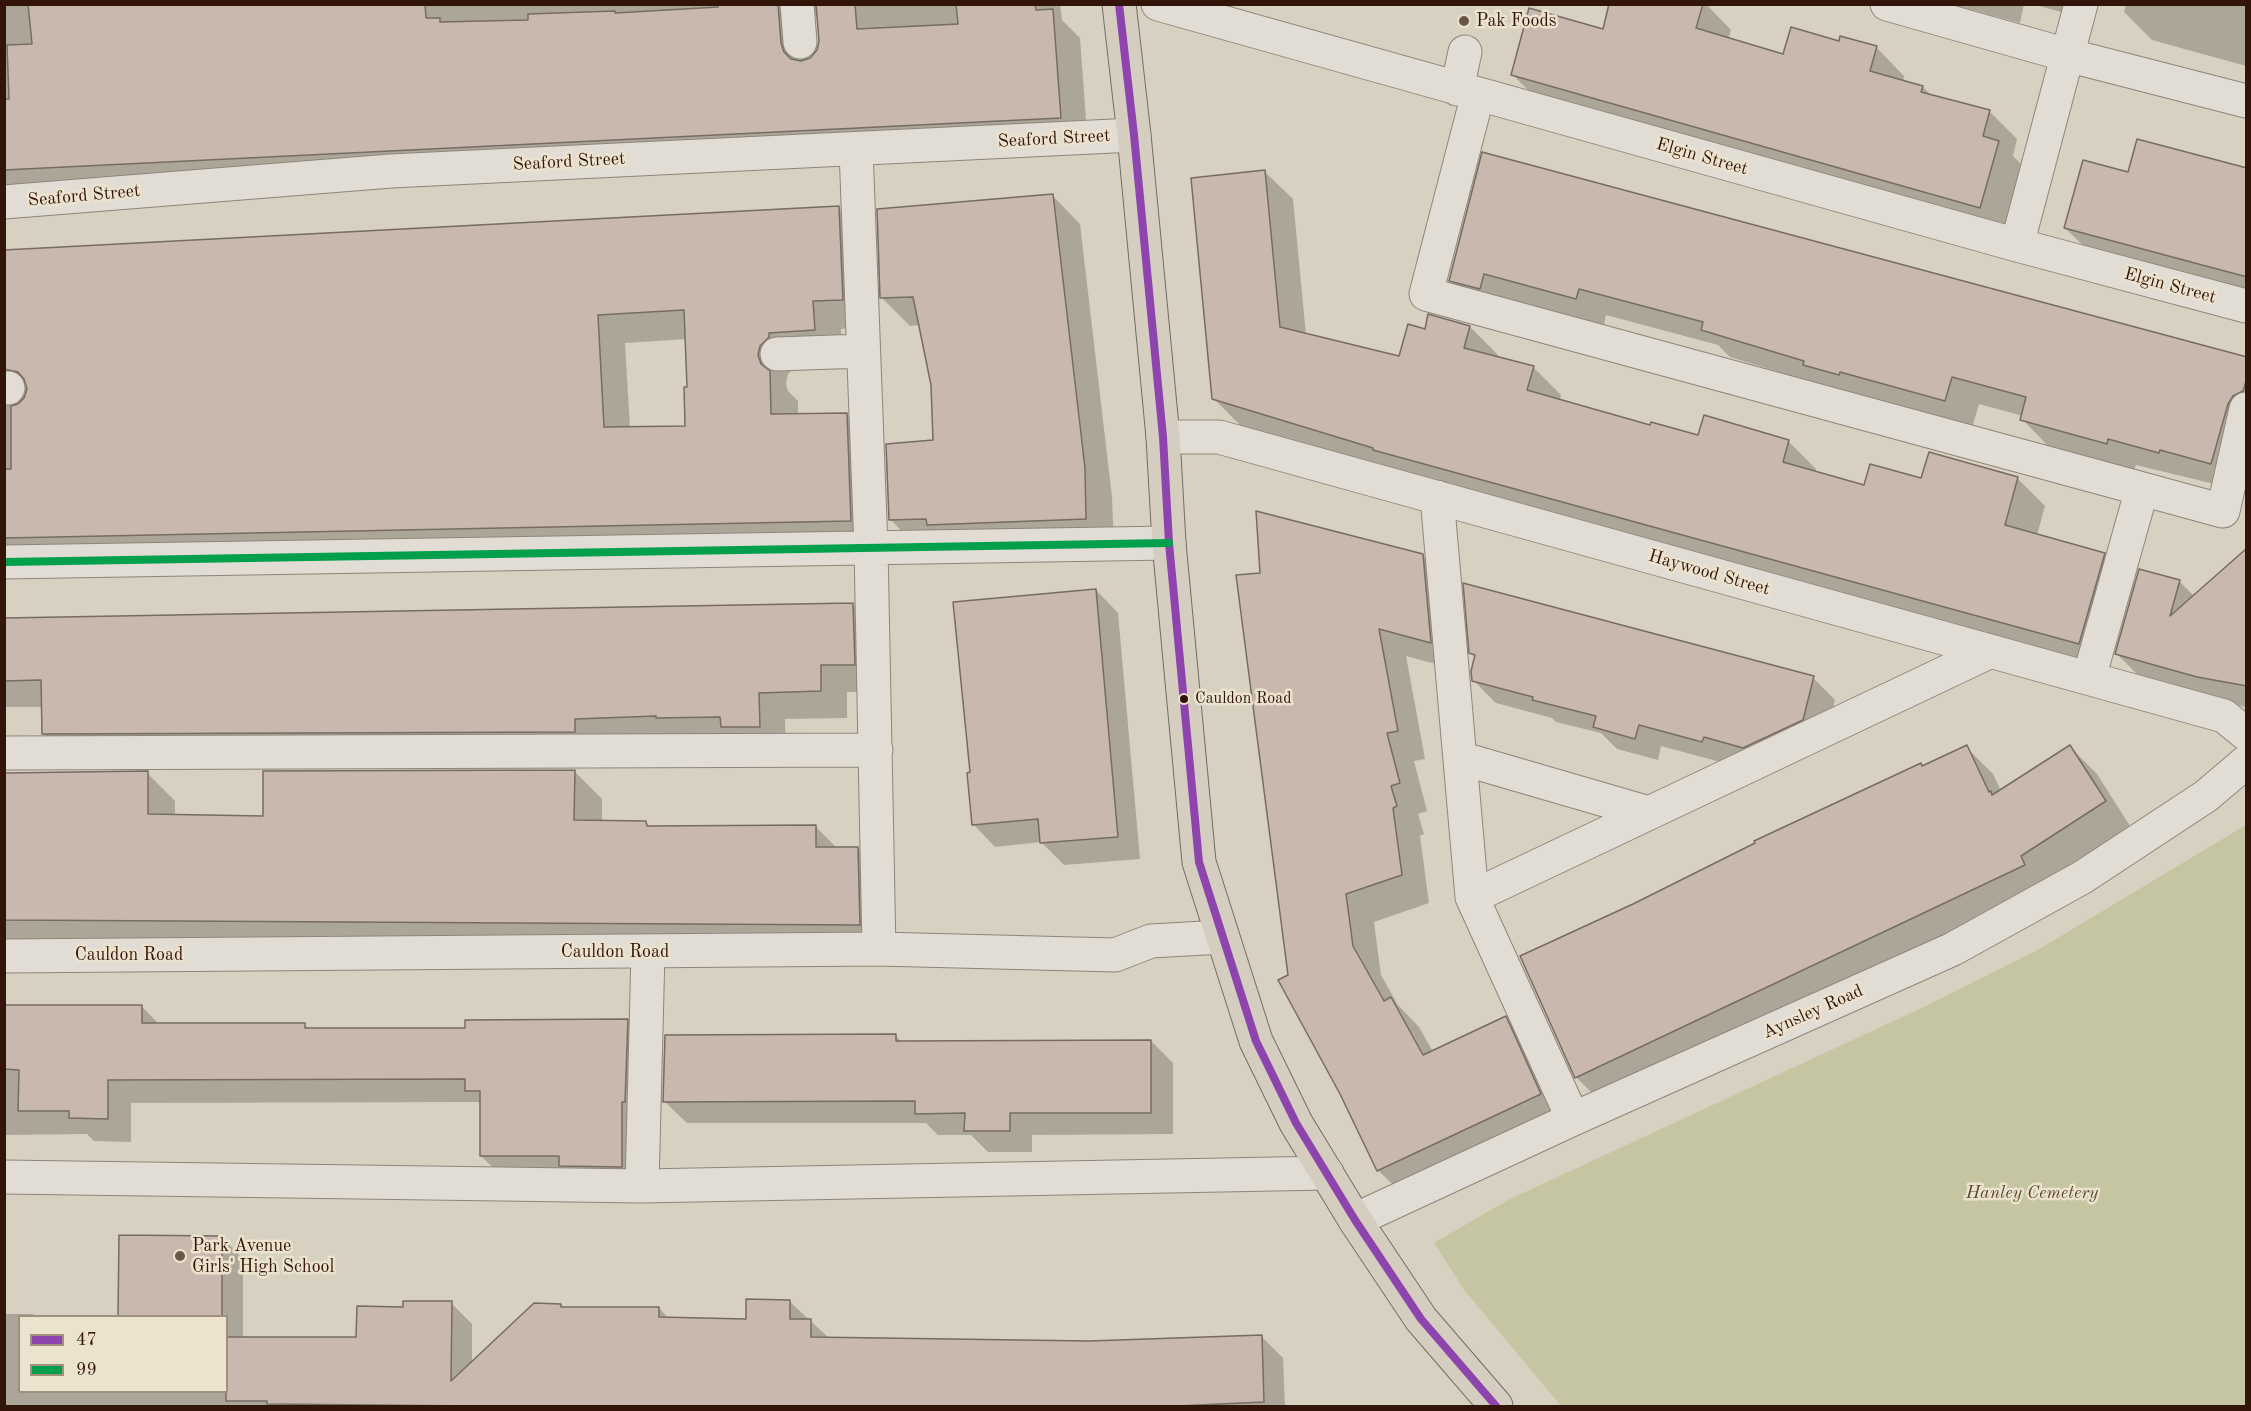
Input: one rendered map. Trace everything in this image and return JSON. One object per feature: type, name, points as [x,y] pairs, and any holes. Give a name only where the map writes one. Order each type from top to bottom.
[{"type":"main road","points":[[1119,4],[1163,437],[1168,543],[1199,862],[1256,1041],[1296,1123],[1355,1220],[1422,1319],[1496,1407]]},
{"type":"street","points":[[797,4],[800,42]]},
{"type":"street","name":"Elgin Street","points":[[1158,4],[2017,245],[2247,306]]},
{"type":"street","points":[[1887,4],[2067,55],[2247,101]]},
{"type":"street","points":[[2017,245],[2081,4]]},
{"type":"street","points":[[1465,52],[1467,91],[1426,294],[2223,511],[2247,409]]},
{"type":"street","name":"Seaford Street","points":[[4,202],[391,171],[1134,135]]},
{"type":"street","points":[[856,149],[876,750],[879,949]]},
{"type":"street","points":[[777,354],[862,351]]},
{"type":"street","name":"Haywood Street","points":[[1163,437],[1219,437],[2224,716],[2247,734]]},
{"type":"street","points":[[2089,678],[2142,489]]},
{"type":"street","points":[[1437,497],[1472,897],[1573,1119]]},
{"type":"street","points":[[4,561],[1168,543]]},
{"type":"street","points":[[1472,897],[1991,651]]},
{"type":"street","points":[[4,753],[876,750]]},
{"type":"street","points":[[1460,758],[1649,813]]},
{"type":"street","name":"Aynsley Road","points":[[1355,1220],[1573,1119],[1953,949],[2083,877],[2206,796],[2247,762]]},
{"type":"street","name":"Cauldon Road","points":[[4,956],[879,949],[1115,955],[1151,941],[1222,937]]},
{"type":"street","points":[[642,1186],[648,952]]},
{"type":"street","points":[[4,1177],[642,1186],[1327,1173]]},
{"type":"green space","name":"Hanley Cemetery","points":[[2246,825],[2246,1406],[1561,1406],[1465,1291],[1434,1243],[1508,1200],[1928,1005],[2041,948]]},
{"type":"building","points":[[28,4],[425,4],[426,18],[440,18],[440,22],[528,20],[528,14],[615,11],[615,13],[718,7],[718,4],[778,4],[781,43],[784,52],[791,59],[801,61],[810,58],[817,50],[819,41],[816,4],[855,4],[857,29],[958,24],[956,4],[1035,4],[1036,10],[1053,9],[1061,118],[4,170],[4,99],[9,99],[7,45],[32,44]]},
{"type":"building","points":[[1609,4],[1703,4],[1696,28],[1783,54],[1791,27],[1839,41],[1840,36],[1877,46],[1870,71],[1923,86],[1921,92],[1990,110],[1983,136],[1999,141],[1980,208],[1511,75],[1529,8],[1603,29]]},
{"type":"building","points":[[2137,139],[2247,168],[2247,277],[2064,228],[2083,160],[2128,172]]},
{"type":"building","points":[[1482,152],[2247,357],[2247,378],[2243,391],[2233,396],[2228,404],[2211,464],[2108,439],[2107,444],[2020,420],[2026,397],[1952,377],[1945,401],[1840,372],[1839,375],[1803,365],[1804,361],[1701,330],[1703,322],[1579,289],[1576,299],[1484,274],[1480,289],[1449,281]]},
{"type":"building","points":[[1265,170],[1280,327],[1399,356],[1408,324],[1425,329],[1428,314],[1470,326],[1464,348],[1534,366],[1527,390],[1650,425],[1651,422],[1698,435],[1704,415],[1789,440],[1783,462],[1864,485],[1870,464],[1921,478],[1929,452],[2018,477],[2005,525],[2105,553],[2079,644],[1373,450],[1373,448],[1212,399],[1191,178]]},
{"type":"building","points":[[1053,194],[1085,468],[1086,519],[927,525],[926,519],[889,520],[886,444],[933,440],[931,385],[913,297],[880,298],[877,209]]},
{"type":"building","points":[[839,206],[843,300],[813,301],[815,330],[769,333],[769,337],[760,346],[758,355],[761,364],[770,371],[771,414],[847,413],[851,521],[4,538],[4,469],[11,469],[11,406],[18,404],[24,398],[27,389],[24,379],[18,372],[4,369],[4,250]],"holes":[[[684,310],[687,387],[684,387],[685,426],[604,427],[598,315]]]},
{"type":"building","points":[[1256,511],[1423,554],[1431,643],[1379,629],[1398,731],[1387,733],[1400,783],[1391,786],[1397,806],[1393,808],[1402,875],[1346,894],[1353,946],[1384,1001],[1391,997],[1423,1055],[1506,1016],[1541,1094],[1377,1171],[1340,1094],[1278,980],[1288,975],[1236,575],[1260,573]]},
{"type":"building","points":[[2247,548],[2247,686],[2197,677],[2115,654],[2139,569],[2180,580],[2170,616]]},
{"type":"building","points":[[1463,583],[1814,676],[1803,720],[1743,748],[1704,737],[1702,742],[1639,725],[1635,739],[1593,727],[1596,716],[1532,700],[1533,697],[1472,681],[1471,671],[1475,655],[1469,653]]},
{"type":"building","points":[[1096,589],[1118,837],[1040,843],[1038,819],[972,825],[967,773],[970,772],[953,602]]},
{"type":"building","points":[[853,603],[855,665],[821,665],[821,691],[759,693],[760,727],[721,727],[720,717],[656,718],[656,716],[575,719],[575,732],[42,734],[41,680],[4,681],[4,618]]},
{"type":"building","points":[[1967,745],[1992,795],[2070,745],[2106,801],[2021,856],[2025,865],[1575,1078],[1520,956],[1633,904],[1755,843],[1754,841],[1921,763],[1922,766]]},
{"type":"building","points":[[575,770],[574,820],[646,821],[647,826],[816,825],[816,847],[858,847],[860,925],[4,920],[4,773],[148,771],[148,814],[263,816],[263,771]]},
{"type":"building","points":[[4,1005],[142,1005],[142,1023],[305,1023],[305,1028],[465,1028],[465,1020],[628,1019],[625,1102],[622,1102],[622,1167],[559,1166],[559,1156],[480,1156],[480,1091],[465,1091],[465,1079],[108,1080],[108,1119],[69,1118],[69,1111],[18,1111],[19,1070],[4,1069]]},
{"type":"building","points":[[896,1034],[896,1041],[1151,1040],[1151,1113],[1010,1113],[1010,1131],[964,1131],[965,1113],[915,1114],[915,1101],[663,1102],[665,1035]]},
{"type":"building","points":[[119,1235],[222,1236],[222,1315],[118,1315]]},
{"type":"building","points":[[746,1299],[790,1300],[790,1319],[811,1319],[811,1337],[1089,1341],[1262,1335],[1264,1402],[1155,1407],[585,1407],[267,1404],[267,1401],[226,1401],[228,1337],[356,1337],[357,1306],[403,1307],[403,1301],[452,1301],[451,1381],[534,1303],[561,1304],[561,1307],[659,1307],[659,1317],[746,1319]]},
{"type":"transit line","name":"47","points":[[1119,4],[1163,437],[1169,543],[1199,862],[1256,1041],[1296,1123],[1355,1220],[1421,1319],[1496,1406]]},
{"type":"transit line","name":"99","points":[[4,562],[1169,543]]},
{"type":"place","name":"Pak Foods","points":[[1464,21]]},
{"type":"place","name":"Cauldon Road","points":[[1184,699]]},
{"type":"place","name":"Park Avenue Girls' High School","points":[[180,1256]]}]
